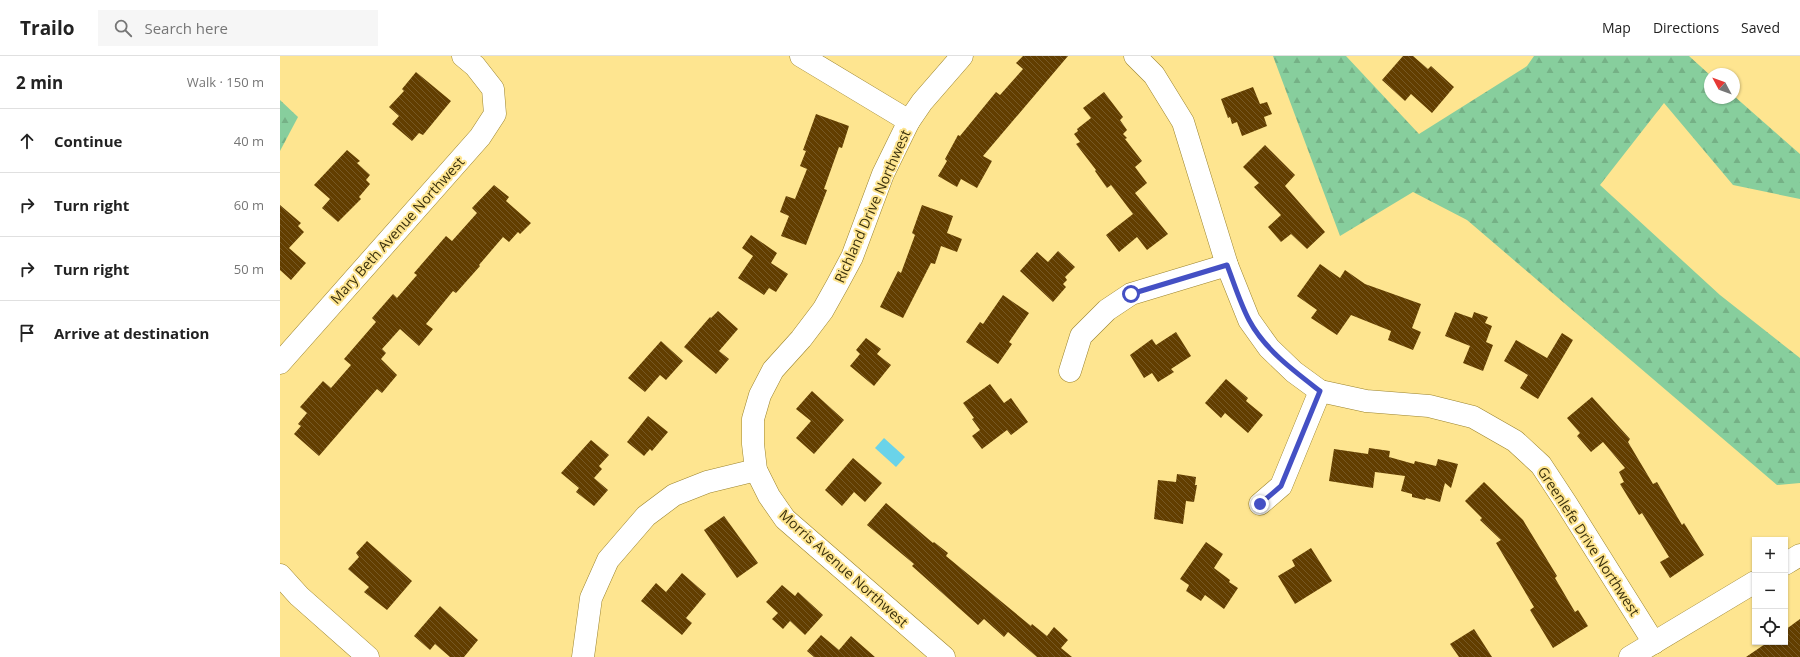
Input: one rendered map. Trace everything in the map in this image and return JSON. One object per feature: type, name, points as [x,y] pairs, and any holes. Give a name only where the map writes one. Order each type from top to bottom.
[{"type":"street","name":"Mary Beth Avenue Northwest","points":[[280,363],[480,137],[495,114],[493,89],[475,66],[462,56]]},
{"type":"street","points":[[801,56],[909,121]]},
{"type":"street","name":"Richland Drive Northwest","points":[[756,470],[753,444],[753,420],[760,395],[773,370],[801,339],[823,310],[838,285],[854,250],[883,174],[909,121],[922,102],[962,56]]},
{"type":"street","name":"Greenlefe Drive Northwest","points":[[1135,56],[1154,75],[1183,122],[1227,265],[1249,320],[1269,348],[1294,372],[1320,391],[1366,401],[1430,406],[1473,417],[1515,441],[1545,472],[1566,502],[1654,643]]},
{"type":"street","points":[[1070,371],[1081,336],[1107,310],[1131,294],[1227,265]]},
{"type":"street","points":[[1260,504],[1281,486],[1320,391]]},
{"type":"street","points":[[583,657],[591,598],[608,560],[646,516],[674,495],[707,482],[756,470]]},
{"type":"street","name":"Morris Avenue Northwest","points":[[756,470],[769,496],[785,519],[944,657]]},
{"type":"street","points":[[1788,562],[1800,554]]},
{"type":"street","points":[[280,575],[299,596],[368,657]]},
{"type":"street","points":[[1630,657],[1752,584]]},
{"type":"green space","points":[[1273,56],[1346,56],[1419,134],[1527,66],[1534,56],[1689,56],[1704,70],[1704,104],[1740,104],[1740,101],[1800,154],[1800,199],[1733,185],[1664,103],[1600,185],[1720,295],[1800,358],[1800,483],[1777,485],[1467,220],[1413,192],[1340,236]]},
{"type":"green space","points":[[280,100],[298,117],[280,151]]},
{"type":"water","points":[[884,438],[905,457],[896,467],[875,448]]},
{"type":"building","points":[[1023,56],[1068,56],[983,156],[992,161],[977,188],[961,179],[957,187],[938,176],[947,161],[945,159],[958,135],[960,136],[996,92],[1000,95],[1023,69],[1016,63]]},
{"type":"building","points":[[1403,56],[1413,56],[1428,69],[1431,66],[1454,87],[1432,113],[1411,94],[1405,101],[1382,80]]},
{"type":"building","points":[[416,72],[451,101],[423,135],[419,133],[412,141],[392,124],[399,116],[389,107],[404,91],[402,89]]},
{"type":"building","points":[[1253,87],[1260,104],[1267,102],[1272,114],[1264,117],[1267,126],[1242,136],[1237,122],[1232,124],[1230,117],[1228,118],[1221,99]]},
{"type":"building","points":[[1104,92],[1123,117],[1120,120],[1127,130],[1123,134],[1127,138],[1125,139],[1142,161],[1135,167],[1147,183],[1135,193],[1168,234],[1147,250],[1137,237],[1119,252],[1106,235],[1133,214],[1111,185],[1107,188],[1095,171],[1096,170],[1076,144],[1080,142],[1074,134],[1078,131],[1077,129],[1091,118],[1083,108]]},
{"type":"building","points":[[816,114],[849,126],[842,148],[839,147],[824,189],[827,190],[806,245],[781,236],[789,216],[780,212],[786,196],[795,199],[807,169],[800,166],[806,151],[803,150]]},
{"type":"building","points":[[1265,145],[1295,175],[1285,186],[1325,232],[1307,249],[1291,234],[1281,242],[1268,227],[1281,215],[1254,187],[1259,183],[1243,167]]},
{"type":"building","points":[[347,150],[360,161],[357,163],[370,175],[366,180],[370,184],[359,197],[361,199],[338,222],[322,208],[330,199],[314,185]]},
{"type":"building","points":[[494,185],[509,197],[506,201],[531,223],[520,234],[518,232],[509,242],[503,237],[456,293],[453,291],[426,324],[433,329],[419,346],[400,329],[382,349],[386,353],[381,359],[397,375],[382,393],[377,389],[319,456],[294,434],[301,426],[298,424],[307,413],[300,407],[323,381],[331,388],[351,365],[344,359],[376,322],[372,318],[393,294],[397,298],[417,275],[414,273],[446,236],[452,241],[477,213],[472,208]]},
{"type":"building","points":[[280,205],[301,223],[298,226],[304,232],[289,248],[306,263],[291,280],[280,270]]},
{"type":"building","points":[[922,205],[953,216],[947,233],[962,239],[957,252],[941,246],[935,264],[931,263],[903,318],[880,307],[898,271],[901,273],[915,235],[912,233]]},
{"type":"building","points":[[751,235],[777,253],[771,263],[788,274],[776,292],[769,288],[764,295],[738,278],[753,256],[742,248]]},
{"type":"building","points":[[1058,251],[1075,267],[1065,277],[1067,280],[1063,284],[1066,287],[1053,302],[1020,271],[1037,252],[1048,262]]},
{"type":"building","points":[[1320,264],[1340,278],[1345,270],[1365,284],[1421,304],[1412,328],[1421,332],[1413,350],[1388,340],[1391,331],[1351,315],[1337,335],[1311,318],[1317,310],[1297,296]]},
{"type":"building","points":[[1003,295],[1029,313],[1009,342],[1012,344],[998,364],[966,342],[980,322],[983,324]]},
{"type":"building","points":[[718,311],[738,329],[719,351],[729,359],[716,374],[684,347],[710,317],[711,318]]},
{"type":"building","points":[[1455,312],[1472,318],[1474,312],[1488,317],[1485,323],[1492,326],[1486,342],[1493,345],[1483,371],[1463,363],[1470,346],[1445,336]]},
{"type":"building","points":[[1176,332],[1191,356],[1171,369],[1174,372],[1158,382],[1152,373],[1144,378],[1130,355],[1152,339],[1156,345]]},
{"type":"building","points":[[1562,333],[1573,340],[1538,399],[1520,388],[1528,375],[1504,361],[1516,340],[1547,358]]},
{"type":"building","points":[[866,338],[881,349],[877,354],[891,365],[874,386],[850,366],[860,354],[856,350]]},
{"type":"building","points":[[661,341],[683,361],[666,380],[660,375],[645,392],[628,378]]},
{"type":"building","points":[[1226,379],[1248,398],[1246,401],[1263,415],[1248,433],[1225,413],[1221,418],[1205,403]]},
{"type":"building","points":[[990,384],[1004,403],[1011,398],[1028,422],[1011,435],[1007,430],[982,449],[972,436],[980,430],[972,419],[974,418],[963,403]]},
{"type":"building","points":[[812,391],[844,420],[814,454],[796,438],[811,421],[796,409]]},
{"type":"building","points":[[1592,397],[1630,439],[1628,442],[1653,484],[1657,482],[1682,525],[1684,523],[1704,555],[1670,578],[1660,562],[1669,557],[1642,513],[1639,515],[1620,484],[1624,482],[1619,472],[1625,468],[1603,442],[1591,452],[1577,436],[1580,433],[1567,418]]},
{"type":"building","points":[[648,416],[668,432],[652,451],[650,449],[644,456],[627,442]]},
{"type":"building","points":[[591,440],[609,455],[599,466],[602,469],[594,478],[608,490],[594,506],[576,492],[579,488],[561,473]]},
{"type":"building","points":[[1369,448],[1390,451],[1389,457],[1414,464],[1415,461],[1436,466],[1438,459],[1458,464],[1451,488],[1445,483],[1440,502],[1426,498],[1425,500],[1412,497],[1412,494],[1401,491],[1405,476],[1375,472],[1373,488],[1329,481],[1334,449],[1368,454]]},
{"type":"building","points":[[853,458],[882,483],[865,502],[854,492],[842,506],[825,490]]},
{"type":"building","points":[[1177,474],[1196,477],[1195,485],[1197,485],[1194,502],[1186,501],[1183,524],[1154,519],[1158,480],[1176,482]]},
{"type":"building","points":[[1484,482],[1523,520],[1557,576],[1555,578],[1575,612],[1578,610],[1588,626],[1553,648],[1530,610],[1534,607],[1496,543],[1501,540],[1480,520],[1482,518],[1465,501]]},
{"type":"building","points":[[886,503],[933,543],[934,542],[948,553],[946,556],[1031,626],[1032,624],[1047,636],[1054,627],[1068,640],[1061,648],[1072,657],[1037,657],[1008,632],[1004,637],[984,619],[978,625],[912,566],[914,564],[867,525]]},
{"type":"building","points":[[724,516],[758,563],[737,578],[704,530]]},
{"type":"building","points":[[367,541],[412,581],[387,610],[364,592],[369,587],[348,569],[359,557],[356,553]]},
{"type":"building","points":[[1206,542],[1223,554],[1214,568],[1238,588],[1224,609],[1205,595],[1201,601],[1186,591],[1189,585],[1180,579]]},
{"type":"building","points":[[1311,548],[1332,581],[1295,604],[1278,576],[1295,566],[1292,560]]},
{"type":"building","points":[[682,573],[706,594],[686,618],[692,623],[682,635],[641,601],[656,583],[666,592]]},
{"type":"building","points":[[782,585],[795,596],[798,592],[823,615],[805,635],[790,621],[783,629],[772,619],[778,613],[766,602]]},
{"type":"building","points":[[440,606],[478,640],[464,657],[450,657],[435,644],[430,650],[414,636]]},
{"type":"building","points":[[1800,619],[1800,657],[1746,657],[1764,645],[1788,645],[1788,628]]},
{"type":"building","points":[[1474,629],[1492,657],[1459,657],[1450,644]]},
{"type":"building","points":[[821,635],[839,650],[851,636],[875,657],[814,657],[807,651]]},
{"type":"route","points":[[1131,294],[1227,265],[1249,320],[1269,348],[1294,372],[1320,391],[1281,486],[1260,504]]}]
